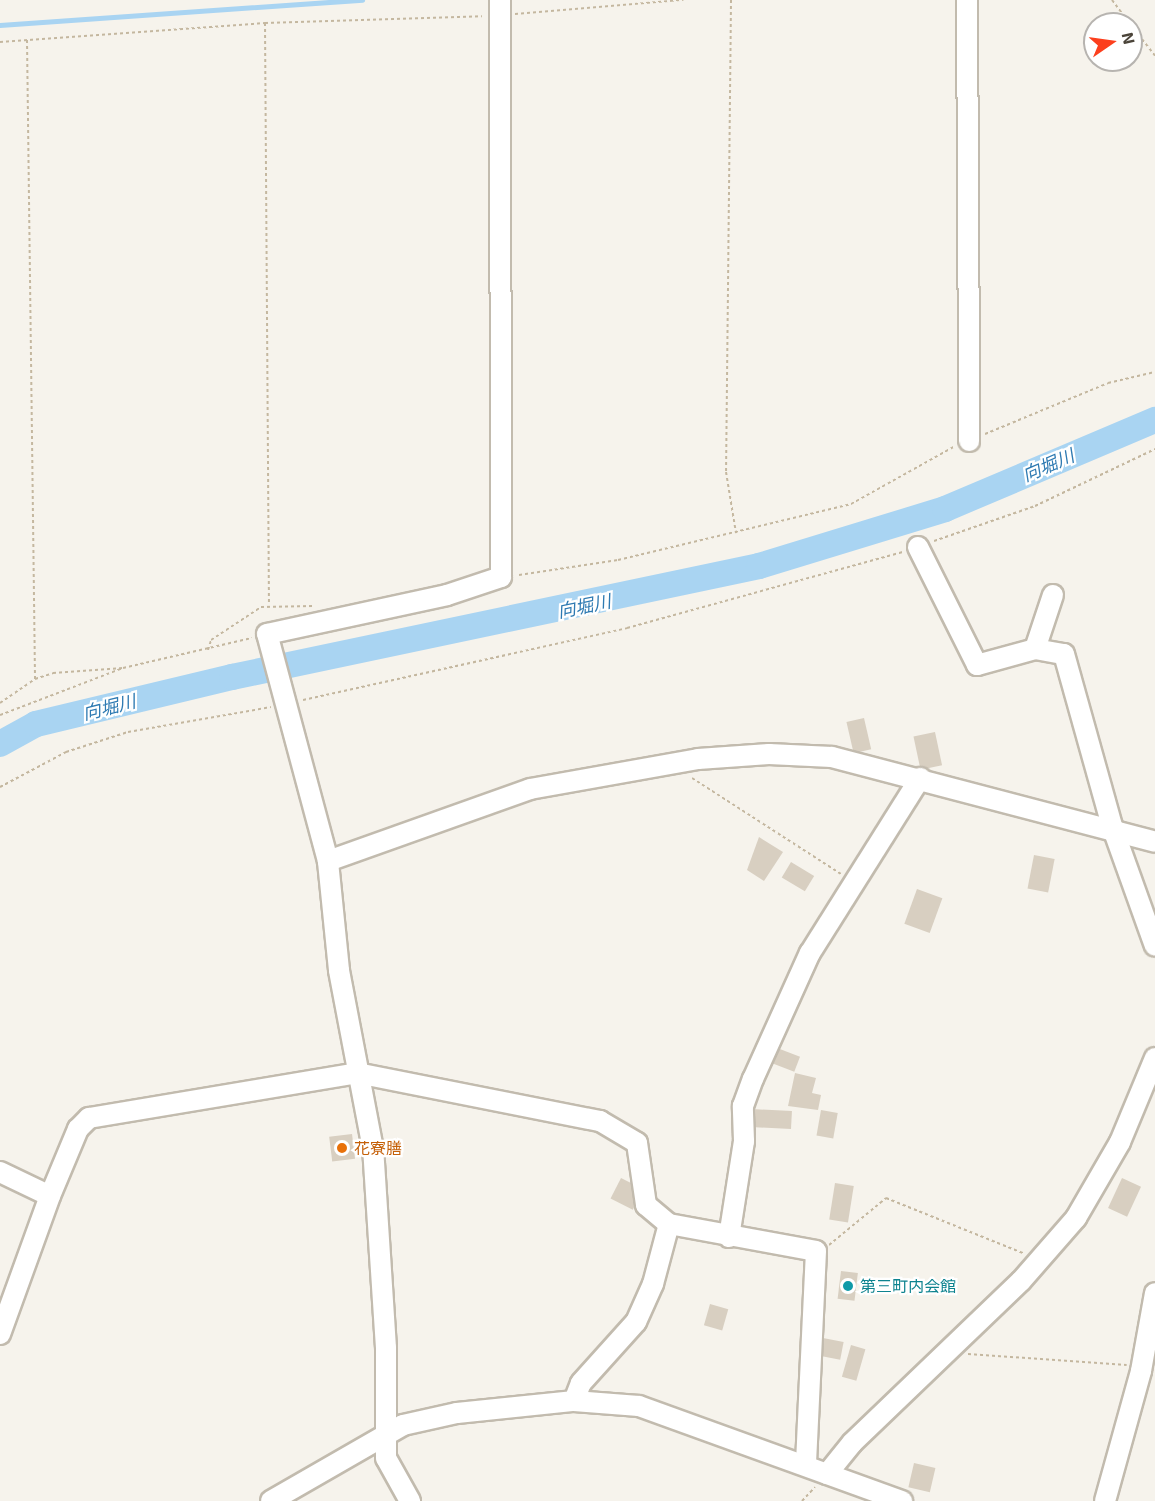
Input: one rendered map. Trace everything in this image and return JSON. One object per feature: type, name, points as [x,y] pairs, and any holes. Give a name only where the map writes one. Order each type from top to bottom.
[{"type":"street","points":[[967,0],[969,441]]},
{"type":"street","points":[[410,1501],[386,1458],[380,1232],[368,1106],[357,1073],[328,861],[268,639],[447,595],[501,577],[500,7]]},
{"type":"street","points":[[918,547],[977,665],[1035,649],[1064,654],[1112,826],[1155,946]]},
{"type":"street","points":[[1035,649],[1053,595]]},
{"type":"street","points":[[328,861],[530,789],[670,763],[768,754],[832,757],[1112,826],[1155,842]]},
{"type":"street","points":[[729,1237],[744,1141],[743,1106],[810,953],[851,880],[920,778]]},
{"type":"street","points":[[827,1474],[1040,1260],[1076,1218],[1095,1186],[1155,1058]]},
{"type":"street","points":[[2,1324],[78,1129],[89,1118],[357,1073],[600,1121],[637,1143],[646,1205],[669,1224],[729,1237],[816,1251],[806,1465]]},
{"type":"street","points":[[0,1172],[51,1196]]},
{"type":"street","points":[[574,1401],[581,1383],[636,1322],[653,1284],[669,1224]]},
{"type":"street","points":[[1105,1501],[1141,1367],[1155,1293]]},
{"type":"street","points":[[281,1499],[403,1425],[457,1413],[574,1401],[639,1406],[902,1501]]},
{"type":"path","points":[[0,42],[500,7],[683,0]]},
{"type":"path","points":[[731,0],[726,472],[736,534]]},
{"type":"path","points":[[1112,0],[1122,12]]},
{"type":"path","points":[[265,23],[269,605]]},
{"type":"path","points":[[27,40],[35,679]]},
{"type":"path","points":[[1143,40],[1155,56]]},
{"type":"path","points":[[501,577],[618,560],[736,534],[851,504],[969,441],[1108,383],[1155,372]]},
{"type":"path","points":[[0,787],[66,752],[129,732],[627,628],[918,547],[1035,506],[1155,449]]},
{"type":"path","points":[[0,715],[123,668],[268,639]]},
{"type":"path","points":[[0,703],[35,679],[96,666],[123,668]]},
{"type":"path","points":[[670,763],[851,880]]},
{"type":"path","points":[[816,1251],[886,1198],[1040,1260]]},
{"type":"path","points":[[953,1346],[965,1354],[1141,1367]]},
{"type":"building","points":[[864,718],[871,749],[854,753],[846,722]]},
{"type":"building","points":[[935,732],[942,765],[921,770],[913,737]]},
{"type":"building","points":[[759,837],[783,852],[764,881],[747,870]]},
{"type":"building","points":[[1034,855],[1055,859],[1048,892],[1028,888]]},
{"type":"building","points":[[791,862],[814,876],[805,891],[782,877]]},
{"type":"building","points":[[917,889],[942,898],[930,933],[904,924]]},
{"type":"building","points":[[772,1046],[800,1057],[794,1072],[766,1061]]},
{"type":"building","points":[[795,1073],[816,1078],[812,1093],[821,1095],[818,1110],[788,1106]]},
{"type":"building","points":[[752,1109],[792,1111],[791,1129],[751,1127]]},
{"type":"building","points":[[821,1110],[838,1113],[833,1139],[816,1136]]},
{"type":"building","name":"花寮膳","points":[[352,1134],[355,1159],[332,1162],[329,1137]]},
{"type":"building","points":[[621,1178],[643,1189],[633,1210],[611,1198]]},
{"type":"building","points":[[1122,1178],[1141,1187],[1127,1217],[1108,1208]]},
{"type":"building","points":[[835,1183],[854,1186],[848,1223],[829,1220]]},
{"type":"building","name":"第三町内会館","points":[[841,1271],[858,1273],[854,1301],[838,1299]]},
{"type":"building","points":[[710,1304],[728,1309],[722,1330],[704,1325]]},
{"type":"building","points":[[823,1338],[844,1342],[840,1360],[820,1356]]},
{"type":"building","points":[[851,1345],[865,1349],[856,1381],[842,1377]]},
{"type":"building","points":[[914,1463],[935,1468],[930,1492],[908,1487]]},
{"type":"waterway","points":[[0,25],[362,0]]},
{"type":"waterway","name":"向堀川","points":[[0,744],[36,724],[232,677],[759,566],[945,509],[1155,420]]},
{"type":"place","name":"花寮膳","points":[[342,1148]]},
{"type":"place","name":"第三町内会館","points":[[848,1286]]}]
